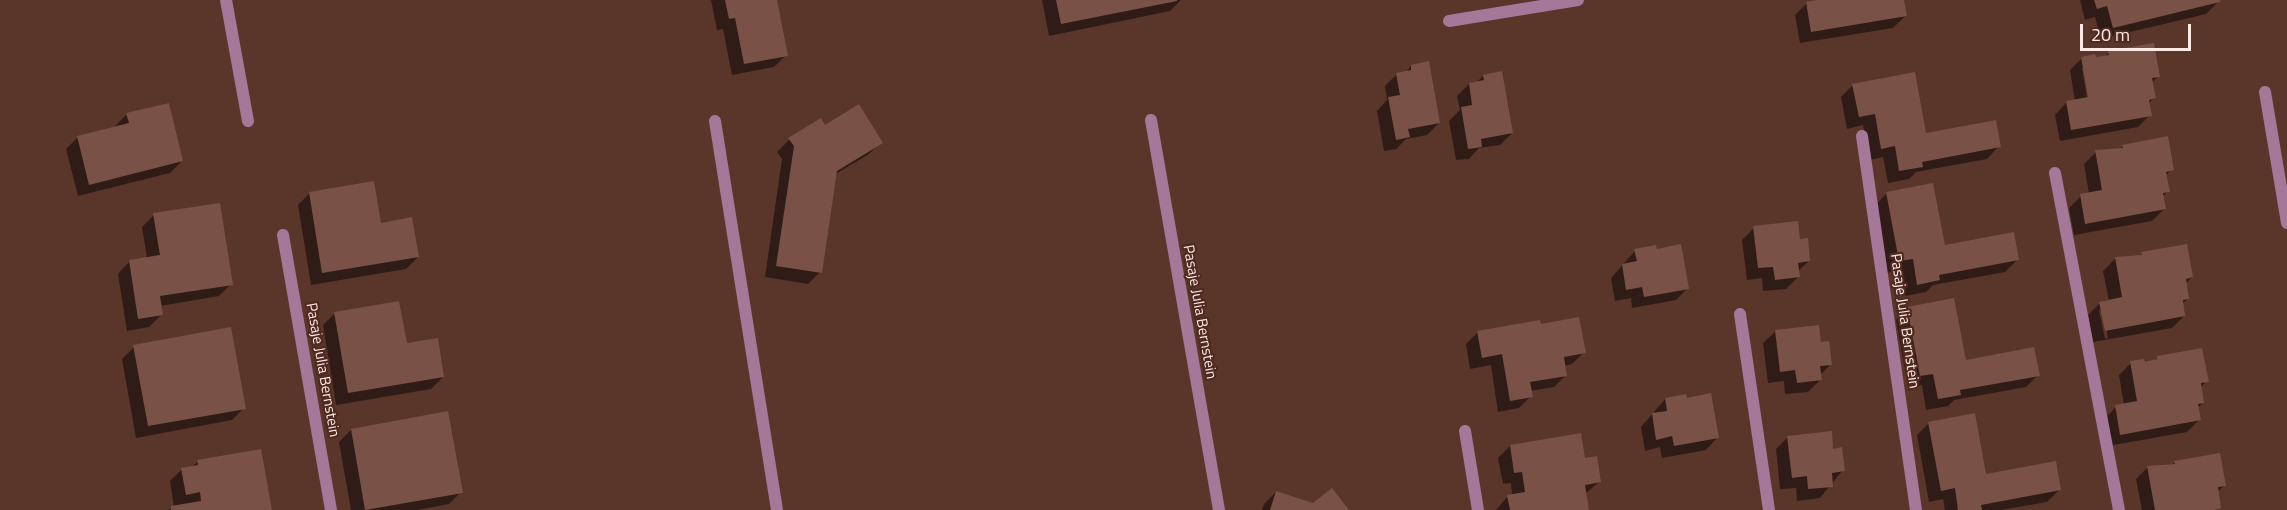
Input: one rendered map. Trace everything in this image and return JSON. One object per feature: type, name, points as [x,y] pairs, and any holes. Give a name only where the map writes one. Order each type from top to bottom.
[{"type":"street","points":[[226,0],[248,121]]},
{"type":"street","points":[[1449,21],[1578,0]]},
{"type":"street","points":[[2265,92],[2287,223]]},
{"type":"street","name":"Pasaje Julia Bernstein","points":[[1150,120],[1219,510]]},
{"type":"street","points":[[716,121],[777,510]]},
{"type":"street","name":"Pasaje Julia Bernstein","points":[[1862,136],[1916,510]]},
{"type":"street","points":[[2055,173],[2119,510]]},
{"type":"street","name":"Pasaje Julia Bernstein","points":[[283,235],[331,510]]},
{"type":"street","points":[[1740,314],[1769,510]]},
{"type":"street","points":[[1465,431],[1478,510]]},
{"type":"building","points":[[725,0],[777,0],[788,56],[744,64],[735,18],[729,19]]},
{"type":"building","points":[[1056,0],[1177,0],[1177,1],[1061,24]]},
{"type":"building","points":[[1904,0],[1907,16],[1811,32],[1806,2]]},
{"type":"building","points":[[2094,0],[2220,0],[2220,2],[2113,28],[2107,6],[2097,9]]},
{"type":"building","points":[[2154,43],[2160,77],[2152,78],[2156,98],[2149,100],[2152,116],[2071,130],[2066,101],[2088,97],[2081,57],[2095,54],[2096,57],[2109,55],[2108,51]]},
{"type":"building","points":[[1429,61],[1440,123],[1408,129],[1410,137],[1396,140],[1388,97],[1400,95],[1396,73],[1411,70],[1411,65]]},
{"type":"building","points":[[1502,71],[1513,133],[1481,139],[1482,147],[1468,149],[1461,107],[1472,105],[1469,83],[1484,80],[1483,75]]},
{"type":"building","points":[[1915,72],[1926,133],[1996,120],[2001,147],[1922,162],[1923,167],[1899,171],[1895,146],[1881,149],[1875,114],[1859,117],[1852,84]]},
{"type":"building","points":[[169,103],[183,161],[89,185],[77,136],[129,123],[126,113]]},
{"type":"building","points":[[859,104],[883,143],[837,171],[822,273],[776,266],[794,146],[788,138],[821,118],[825,125]]},
{"type":"building","points":[[2168,136],[2174,170],[2166,172],[2170,192],[2163,193],[2166,209],[2085,224],[2080,194],[2102,190],[2095,150],[2123,148],[2122,145]]},
{"type":"building","points":[[374,181],[381,223],[412,217],[419,257],[322,273],[309,192]]},
{"type":"building","points":[[1933,183],[1945,245],[2014,232],[2019,260],[1939,275],[1940,280],[1917,285],[1913,259],[1899,261],[1886,192]]},
{"type":"building","points":[[220,203],[233,285],[160,296],[163,315],[138,319],[129,260],[160,255],[153,213]]},
{"type":"building","points":[[1798,221],[1800,239],[1808,238],[1810,261],[1798,263],[1800,277],[1775,280],[1773,267],[1758,268],[1753,226]]},
{"type":"building","points":[[1681,244],[1689,289],[1644,297],[1642,287],[1626,290],[1622,264],[1637,261],[1634,249],[1656,245],[1657,249]]},
{"type":"building","points":[[2187,244],[2193,277],[2186,279],[2189,299],[2183,300],[2185,316],[2105,331],[2099,302],[2122,297],[2115,257],[2142,255],[2141,252]]},
{"type":"building","points":[[1954,298],[1966,360],[2034,347],[2040,376],[1960,390],[1961,395],[1938,399],[1933,374],[1920,376],[1907,307]]},
{"type":"building","points":[[399,301],[407,343],[438,338],[444,377],[348,393],[334,312]]},
{"type":"building","points":[[1579,317],[1586,353],[1564,357],[1567,376],[1530,382],[1533,397],[1510,401],[1502,354],[1482,358],[1477,331],[1540,320],[1541,324]]},
{"type":"building","points":[[1819,325],[1821,342],[1829,341],[1832,365],[1820,366],[1822,380],[1797,383],[1795,370],[1780,372],[1775,330]]},
{"type":"building","points":[[231,327],[246,409],[148,426],[133,345]]},
{"type":"building","points":[[2202,348],[2209,382],[2201,383],[2204,403],[2198,404],[2201,420],[2120,435],[2115,405],[2137,401],[2130,361],[2144,359],[2145,362],[2157,359],[2157,356]]},
{"type":"building","points":[[1711,393],[1719,438],[1674,446],[1672,436],[1656,440],[1652,413],[1667,411],[1665,398],[1686,394],[1687,398]]},
{"type":"building","points":[[448,411],[463,493],[365,510],[351,429]]},
{"type":"building","points":[[1975,413],[1986,474],[2056,461],[2061,490],[1981,505],[1982,510],[1958,510],[1955,488],[1941,491],[1928,422]]},
{"type":"building","points":[[1832,431],[1833,449],[1842,447],[1845,471],[1832,473],[1833,487],[1808,489],[1807,476],[1792,478],[1787,436]]},
{"type":"building","points":[[1581,433],[1585,458],[1597,456],[1601,482],[1585,485],[1589,510],[1510,510],[1507,495],[1525,492],[1522,472],[1514,473],[1510,445]]},
{"type":"building","points":[[261,449],[272,510],[171,510],[171,506],[201,501],[200,492],[186,495],[181,468],[198,465],[197,460]]},
{"type":"building","points":[[2220,453],[2226,486],[2218,487],[2221,508],[2215,510],[2155,510],[2147,466],[2175,464],[2174,461]]},
{"type":"building","points":[[1332,488],[1349,510],[1270,510],[1276,491],[1313,503]]}]
